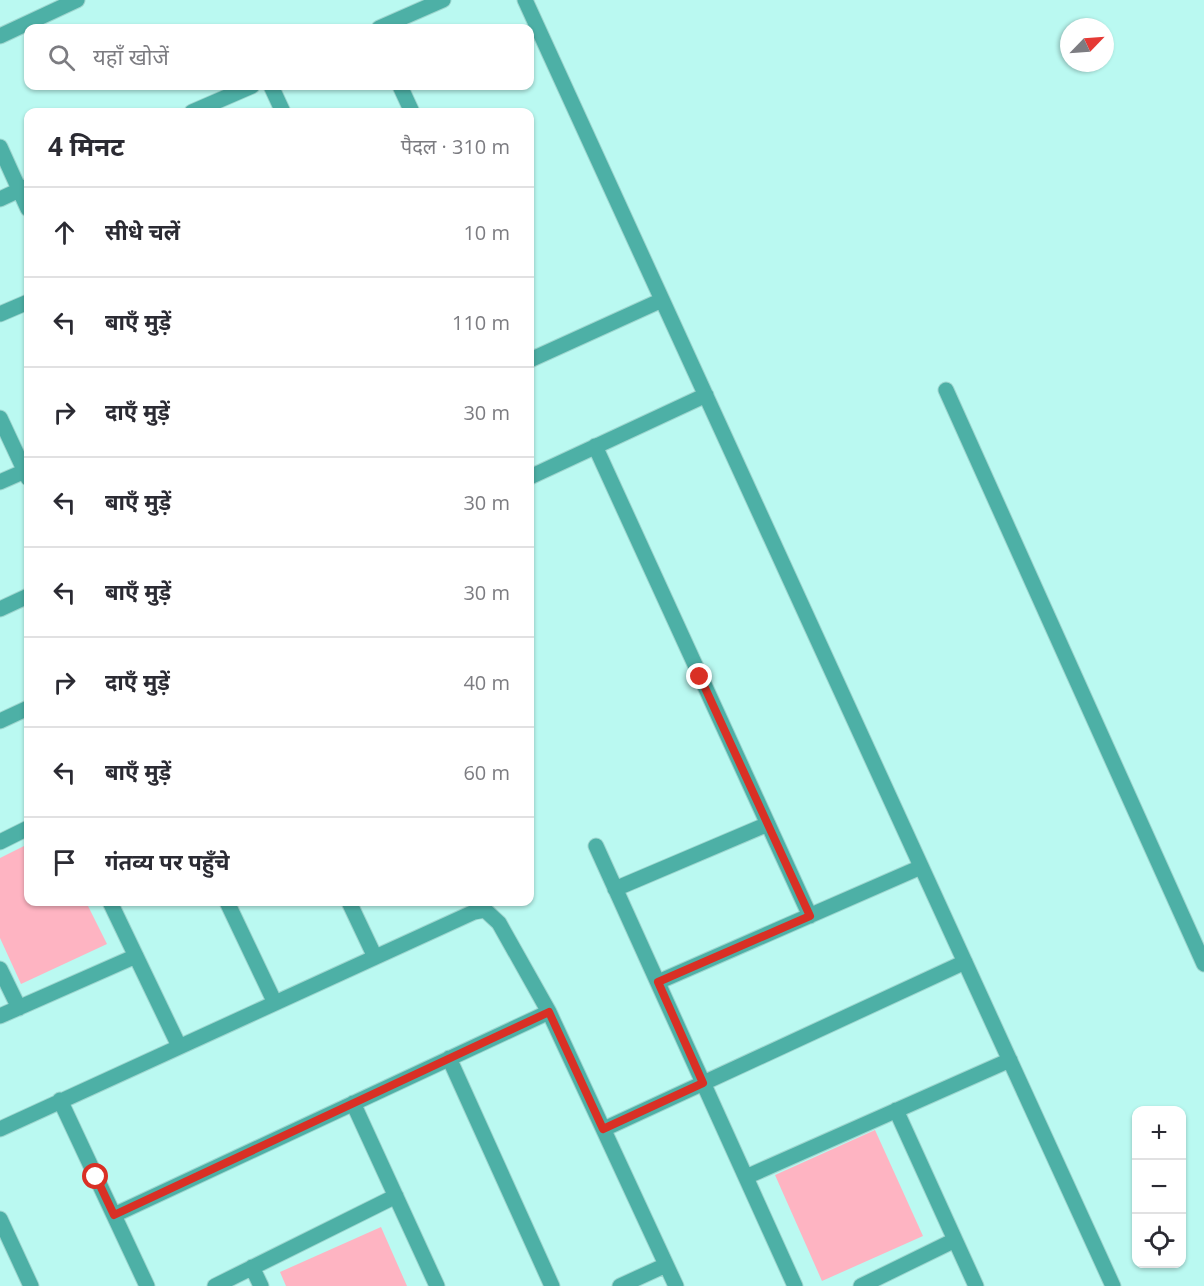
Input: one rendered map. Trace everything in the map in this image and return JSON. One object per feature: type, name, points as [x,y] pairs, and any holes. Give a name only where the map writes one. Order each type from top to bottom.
[{"type":"street","points":[[26,24],[77,0]]},
{"type":"street","points":[[388,24],[443,0]]},
{"type":"street","points":[[525,0],[1113,1286]]},
{"type":"street","points":[[0,36],[24,25]]},
{"type":"street","points":[[201,108],[243,90]]},
{"type":"street","points":[[273,90],[281,108]]},
{"type":"street","points":[[402,90],[410,108]]},
{"type":"street","points":[[0,147],[24,188],[0,199]]},
{"type":"street","points":[[534,358],[662,300]]},
{"type":"street","points":[[0,314],[24,304]]},
{"type":"street","points":[[946,390],[1204,964]]},
{"type":"street","points":[[534,475],[706,395]]},
{"type":"street","points":[[0,418],[24,469]]},
{"type":"street","points":[[595,446],[810,916]]},
{"type":"street","points":[[0,482],[24,476]]},
{"type":"street","points":[[0,609],[24,598]]},
{"type":"street","points":[[0,721],[24,710]]},
{"type":"street","points":[[615,889],[768,824]]},
{"type":"street","points":[[0,842],[24,830]]},
{"type":"street","points":[[596,846],[795,1286]]},
{"type":"street","points":[[658,982],[921,867]]},
{"type":"street","points":[[112,906],[179,1046]]},
{"type":"street","points":[[229,906],[274,1003]]},
{"type":"street","points":[[351,906],[375,957]]},
{"type":"street","points":[[0,1129],[474,912],[485,910],[499,923],[549,1012],[676,1286]]},
{"type":"street","points":[[0,1016],[136,956]]},
{"type":"street","points":[[603,1129],[965,962]]},
{"type":"street","points":[[0,969],[19,1008]]},
{"type":"street","points":[[114,1215],[549,1012]]},
{"type":"street","points":[[449,1058],[552,1286]]},
{"type":"street","points":[[746,1177],[1010,1060]]},
{"type":"street","points":[[60,1100],[147,1286]]},
{"type":"street","points":[[353,1103],[437,1286]]},
{"type":"street","points":[[896,1110],[976,1286]]},
{"type":"street","points":[[215,1286],[396,1196]]},
{"type":"street","points":[[0,1219],[31,1286]]},
{"type":"street","points":[[861,1286],[955,1240]]},
{"type":"street","points":[[620,1286],[666,1264]]},
{"type":"street","points":[[252,1267],[261,1286]]},
{"type":"shaded area","points":[[24,846],[24,906],[88,906],[107,944],[21,984],[0,938],[0,858]]},
{"type":"shaded area","points":[[875,1130],[923,1236],[822,1281],[775,1175]]},
{"type":"shaded area","points":[[381,1227],[407,1286],[286,1286],[280,1272]]},
{"type":"route","points":[[96,1177],[114,1215],[549,1012],[603,1129],[703,1083],[658,982],[810,916],[700,677]]}]
